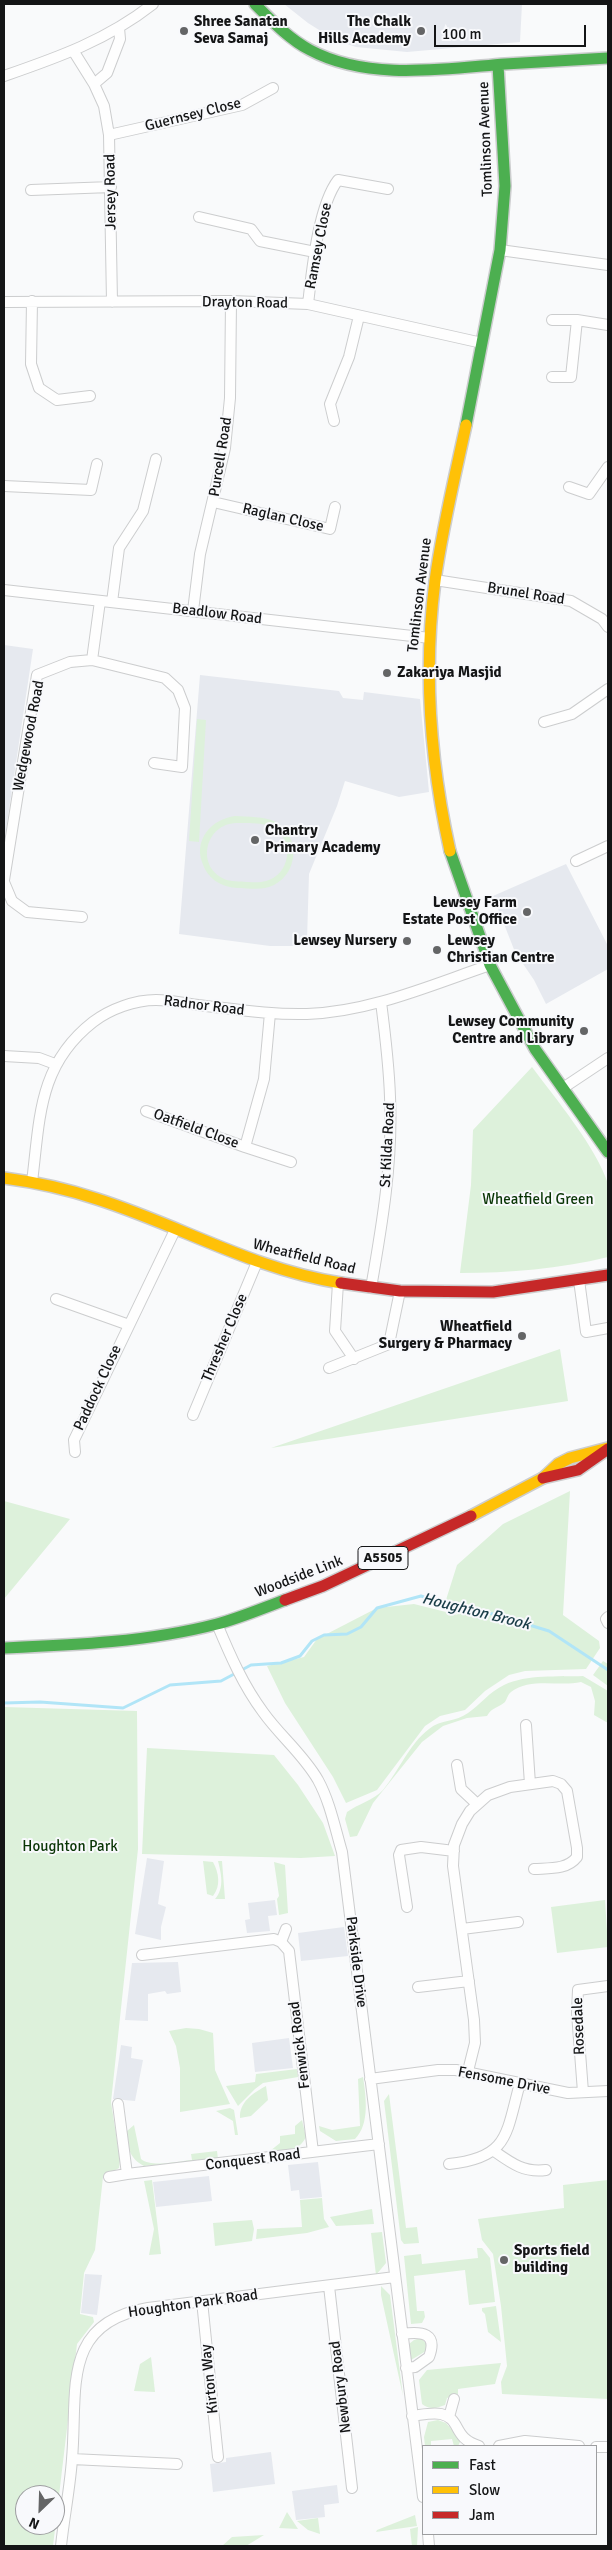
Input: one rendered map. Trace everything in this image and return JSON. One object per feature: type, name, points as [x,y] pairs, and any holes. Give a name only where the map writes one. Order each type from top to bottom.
[{"type":"street","points":[[4,76],[74,52],[119,28],[153,4]]},
{"type":"street","points":[[255,4],[299,43],[320,55],[354,65],[397,69],[608,58]]},
{"type":"street","points":[[94,84],[107,73],[120,39],[119,28]]},
{"type":"street","name":"Jersey Road","points":[[74,52],[94,84],[104,106],[110,135],[112,302]]},
{"type":"street","name":"Tomlinson Avenue","points":[[498,65],[505,186],[500,250],[435,580],[428,661],[430,743],[437,794],[452,860],[490,966],[521,1025],[608,1152]]},
{"type":"street","name":"Guernsey Close","points":[[110,135],[242,105],[273,88]]},
{"type":"street","name":"Ramsey Close","points":[[308,304],[315,252],[330,191],[338,180],[388,189]]},
{"type":"street","points":[[31,190],[111,187]]},
{"type":"street","points":[[198,217],[251,229],[260,241],[315,252]]},
{"type":"street","points":[[500,250],[608,265]]},
{"type":"street","points":[[32,301],[32,364],[39,388],[57,400],[90,396]]},
{"type":"street","name":"Drayton Road","points":[[4,302],[230,301],[308,304],[482,343]]},
{"type":"street","name":"Purcell Road","points":[[193,611],[200,554],[224,448],[230,398],[230,301]]},
{"type":"street","points":[[334,421],[330,404],[349,357],[359,316]]},
{"type":"street","points":[[552,320],[577,320],[608,325]]},
{"type":"street","points":[[552,377],[572,377],[577,320]]},
{"type":"street","points":[[112,602],[119,548],[143,511],[156,459]]},
{"type":"street","points":[[4,486],[91,490],[97,464]]},
{"type":"street","points":[[569,487],[589,494],[608,467]]},
{"type":"street","name":"Raglan Close","points":[[213,502],[330,530],[335,508]]},
{"type":"street","name":"Brunel Road","points":[[435,580],[571,601],[602,619],[608,627]]},
{"type":"street","name":"Beadlow Road","points":[[4,590],[430,638]]},
{"type":"street","points":[[92,660],[100,601]]},
{"type":"street","name":"Wedgewood Road","points":[[82,918],[27,912],[12,901],[4,881],[37,675],[70,662],[92,660],[165,678],[178,690],[185,708],[182,767],[154,763]]},
{"type":"street","points":[[544,722],[572,714],[608,689]]},
{"type":"street","points":[[576,861],[608,846]]},
{"type":"street","name":"Radnor Road","points":[[32,1182],[41,1114],[47,1086],[55,1064],[74,1037],[103,1015],[131,1004],[156,1000],[270,1013],[308,1014],[344,1010],[381,1002],[490,966]]},
{"type":"street","name":"St Kilda Road","points":[[371,1288],[381,1229],[389,1151],[391,1098],[381,1002]]},
{"type":"street","name":"Oatfield Close","points":[[245,1147],[264,1079],[270,1013]]},
{"type":"street","points":[[4,1056],[39,1058],[55,1064]]},
{"type":"street","points":[[563,1088],[608,1058]]},
{"type":"street","name":"Oatfield Close","points":[[146,1111],[291,1162]]},
{"type":"street","name":"Wheatfield Road","points":[[4,1178],[32,1182],[97,1199],[257,1262],[338,1283],[400,1291],[492,1292],[608,1275]]},
{"type":"street","name":"Paddock Close","points":[[75,1452],[74,1440],[175,1230]]},
{"type":"street","name":"Thresher Close","points":[[193,1415],[257,1262]]},
{"type":"street","points":[[578,1280],[586,1332],[608,1328]]},
{"type":"street","points":[[338,1283],[335,1332],[354,1359]]},
{"type":"street","points":[[329,1368],[389,1344],[400,1291]]},
{"type":"street","points":[[56,1299],[128,1325]]},
{"type":"street","name":"Woodside Link","points":[[4,1648],[60,1646],[125,1640],[217,1624],[323,1586],[442,1531],[543,1478],[573,1474],[593,1463],[608,1449]]},
{"type":"street","points":[[608,1617],[606,1619],[608,1623]]},
{"type":"street","name":"Parkside Drive","points":[[217,1624],[245,1686],[264,1713],[308,1764],[328,1801],[342,1852],[422,2490]]},
{"type":"street","points":[[526,1725],[530,1784]]},
{"type":"street","points":[[457,1765],[461,1789],[477,1804]]},
{"type":"street","points":[[468,2071],[475,2043],[470,1981],[453,1866],[454,1851],[462,1824],[477,1804],[488,1795],[510,1787],[553,1781],[564,1787],[567,1791],[578,1853],[574,1860],[566,1865],[534,1869]]},
{"type":"street","points":[[407,1907],[399,1855],[401,1850],[421,1847],[454,1851]]},
{"type":"street","points":[[462,1928],[518,1922]]},
{"type":"street","points":[[142,1956],[263,1940],[274,1939],[281,1942],[286,1929]]},
{"type":"street","name":"Fenwick Road","points":[[281,1942],[289,1951],[313,2152]]},
{"type":"street","points":[[418,1987],[470,1981]]},
{"type":"street","name":"Rosedale","points":[[583,2092],[577,2014],[578,1990],[608,1986]]},
{"type":"street","name":"Fensome Drive","points":[[370,2079],[438,2070],[468,2071],[554,2091],[608,2091]]},
{"type":"street","points":[[449,2164],[474,2162],[499,2147],[509,2125],[520,2083]]},
{"type":"street","points":[[118,2104],[127,2174]]},
{"type":"street","name":"Conquest Road","points":[[109,2177],[379,2144]]},
{"type":"street","points":[[494,2151],[520,2168],[532,2172],[546,2170]]},
{"type":"street","name":"Houghton Park Road","points":[[61,2546],[72,2459],[75,2394],[80,2354],[93,2333],[112,2318],[130,2311],[395,2277]]},
{"type":"street","name":"Newbury Road","points":[[329,2286],[352,2488]]},
{"type":"street","name":"Kirton Way","points":[[202,2301],[218,2457]]},
{"type":"street","points":[[402,2334],[422,2333],[428,2336],[431,2343],[429,2357],[414,2367],[406,2368]]},
{"type":"street","points":[[449,2417],[454,2399]]},
{"type":"street","points":[[412,2416],[440,2414],[449,2417],[457,2426],[460,2436],[467,2442],[476,2445]]},
{"type":"street","points":[[504,2445],[525,2441],[568,2445]]},
{"type":"street","points":[[72,2459],[177,2464]]},
{"type":"shaded area","name":"The Chalk Hills Academy","points":[[284,4],[522,4],[520,42],[407,52],[356,47],[335,40],[308,23]]},
{"type":"shaded area","points":[[4,645],[33,649],[4,843]]},
{"type":"shaded area","name":"Chantry Primary Academy","points":[[200,675],[339,691],[343,698],[363,700],[364,692],[420,699],[429,792],[399,797],[345,781],[337,806],[309,874],[307,940],[302,946],[270,946],[179,934]]},
{"type":"shaded area","points":[[566,864],[608,946],[608,969],[546,1004],[534,980],[515,952],[493,896]]},
{"type":"shaded area","points":[[147,1858],[164,1861],[158,1904],[166,1907],[161,1927],[161,1940],[135,1934]]},
{"type":"shaded area","points":[[275,1900],[277,1915],[268,1916],[270,1931],[247,1933],[245,1920],[250,1919],[248,1903]]},
{"type":"shaded area","points":[[344,1927],[348,1956],[301,1961],[298,1933]]},
{"type":"shaded area","points":[[178,1962],[181,1992],[167,1994],[165,1991],[148,1994],[148,2021],[125,2020],[132,1963]]},
{"type":"shaded area","points":[[289,2038],[293,2068],[255,2072],[252,2043]]},
{"type":"shaded area","points":[[121,2045],[132,2047],[131,2058],[143,2060],[135,2101],[113,2099]]},
{"type":"shaded area","points":[[318,2162],[322,2197],[300,2199],[299,2190],[291,2191],[288,2165]]},
{"type":"shaded area","points":[[209,2176],[212,2201],[156,2207],[153,2182]]},
{"type":"shaded area","points":[[85,2274],[102,2275],[97,2315],[81,2313]]},
{"type":"shaded area","points":[[271,2452],[275,2484],[213,2492],[210,2464],[226,2462],[226,2458]]},
{"type":"shaded area","points":[[337,2485],[339,2503],[324,2505],[325,2517],[296,2520],[292,2491]]},
{"type":"green space","points":[[197,719],[206,720],[199,842],[189,841]]},
{"type":"green space","points":[[235,816],[261,818],[276,822],[284,828],[293,845],[293,854],[292,863],[282,879],[270,887],[261,889],[237,888],[220,884],[207,873],[200,854],[203,838],[212,826]],"holes":[[[236,823],[265,825],[274,828],[281,834],[285,841],[287,857],[285,865],[274,878],[258,882],[229,881],[215,873],[209,864],[207,855],[211,837],[217,830],[226,825]]]},
{"type":"green space","name":"Wheatfield Green","points":[[532,1067],[585,1139],[603,1170],[608,1184],[610,1199],[608,1257],[534,1270],[460,1273],[471,1185],[473,1130]]},
{"type":"green space","points":[[560,1349],[568,1401],[271,1448]]},
{"type":"green space","points":[[570,1491],[563,1615],[599,1641],[600,1648],[586,1669],[525,1671],[509,1675],[485,1691],[465,1710],[440,1716],[425,1726],[377,1790],[346,1803],[333,1777],[285,1703],[267,1666],[304,1657],[317,1639],[377,1608],[414,1604],[458,1615],[445,1603],[457,1565],[503,1524]]},
{"type":"green space","points":[[4,1501],[70,1519],[4,1599]]},
{"type":"green space","points":[[603,1661],[608,1664],[608,1686],[593,1675]]},
{"type":"green space","points":[[583,1676],[608,1691],[608,1723],[594,1715],[595,1701],[591,1687],[581,1682],[536,1684],[519,1687],[510,1693],[505,1702],[493,1709],[487,1716],[467,1718],[443,1726],[422,1742],[373,1803],[357,1836],[350,1837],[345,1819],[347,1812],[375,1797],[383,1790],[416,1742],[429,1729],[463,1716],[494,1691],[513,1681],[543,1677]]},
{"type":"green space","name":"Houghton Park","points":[[4,1707],[137,1711],[138,1849],[111,2102],[120,2160],[119,2168],[103,2177],[95,2250],[84,2273],[80,2314],[93,2317],[94,2322],[77,2344],[60,2485],[15,2485],[15,2535],[54,2535],[53,2546],[4,2546]]},
{"type":"green space","points":[[147,1748],[274,1755],[298,1785],[323,1823],[335,1856],[301,1858],[142,1854]]},
{"type":"green space","points":[[203,1861],[213,1862],[217,1871],[218,1884],[213,1896],[207,1894]]},
{"type":"green space","points":[[218,1861],[222,1861],[225,1899],[215,1899],[221,1885]]},
{"type":"green space","points":[[274,1862],[285,1865],[288,1913],[279,1915],[277,1899],[279,1896]]},
{"type":"green space","points":[[605,1900],[608,1947],[557,1953],[551,1907]]},
{"type":"green space","points":[[186,2028],[213,2033],[215,2070],[230,2104],[180,2112],[180,2068],[176,2046],[169,2031]]},
{"type":"green space","points":[[297,2069],[298,2077],[263,2083],[238,2106],[226,2086],[255,2082],[256,2074]]},
{"type":"green space","points":[[363,2077],[366,2110],[363,2126],[355,2139],[336,2141],[320,2131],[319,2126],[332,2130],[360,2126],[358,2079]]},
{"type":"green space","points":[[266,2086],[268,2100],[251,2116],[240,2118],[240,2112],[244,2103]]},
{"type":"green space","points":[[389,2094],[406,2228],[417,2227],[419,2243],[404,2244],[401,2240],[384,2101]]},
{"type":"green space","points":[[230,2108],[234,2110],[238,2135],[235,2135],[233,2121],[216,2111]]},
{"type":"green space","points":[[302,2120],[306,2137],[300,2145],[286,2150],[270,2151],[280,2143],[280,2136],[295,2134],[295,2126]]},
{"type":"green space","points":[[134,2125],[141,2159],[146,2162],[158,2164],[192,2160],[191,2154],[217,2151],[218,2159],[144,2166],[135,2160],[128,2147],[127,2131]]},
{"type":"green space","points":[[152,2180],[161,2254],[149,2255],[154,2229],[144,2181]]},
{"type":"green space","points":[[608,2180],[608,2399],[502,2394],[501,2382],[507,2366],[501,2306],[493,2254],[482,2240],[478,2219],[564,2208],[563,2185]]},
{"type":"green space","points":[[322,2198],[324,2219],[329,2227],[307,2233],[256,2239],[257,2229],[302,2227],[300,2200]]},
{"type":"green space","points":[[372,2209],[374,2224],[336,2226],[330,2217]]},
{"type":"green space","points":[[252,2220],[254,2229],[252,2241],[215,2246],[213,2223]]},
{"type":"green space","points":[[382,2232],[386,2263],[376,2275],[371,2233]]},
{"type":"green space","points":[[477,2248],[482,2248],[490,2258],[495,2302],[469,2305],[465,2270],[414,2276],[417,2311],[424,2311],[425,2317],[422,2323],[411,2324],[404,2256],[421,2254],[422,2264],[478,2258]]},
{"type":"green space","points":[[381,2286],[390,2295],[403,2396],[381,2295]]},
{"type":"green space","points":[[496,2306],[501,2342],[488,2332],[485,2314],[482,2311],[482,2308]]},
{"type":"green space","points":[[421,2338],[427,2344],[426,2351],[411,2360],[409,2344]]},
{"type":"green space","points":[[151,2357],[155,2392],[134,2391],[140,2364]]},
{"type":"green space","points":[[501,2363],[495,2384],[458,2389],[458,2394],[447,2398],[445,2405],[439,2407],[431,2408],[422,2404],[419,2380],[427,2370]]},
{"type":"green space","points":[[438,2420],[446,2423],[461,2440],[458,2445],[454,2445],[452,2439],[431,2441],[431,2445],[425,2445],[424,2437],[428,2422]]},
{"type":"green space","points":[[287,2512],[298,2529],[279,2528]]},
{"type":"green space","points":[[415,2515],[417,2526],[376,2532],[377,2530]]},
{"type":"green space","points":[[318,2518],[320,2534],[308,2530],[297,2521]]},
{"type":"green space","points":[[418,2527],[417,2546],[412,2546],[410,2529]]},
{"type":"green space","points":[[264,2535],[246,2546],[222,2546],[232,2537]]},
{"type":"waterway","name":"Houghton Brook","points":[[4,1703],[40,1702],[123,1708],[170,1685],[221,1681],[251,1665],[281,1663],[300,1656],[312,1641],[324,1635],[347,1634],[361,1627],[377,1608],[421,1596],[461,1609],[493,1614],[549,1631],[608,1670]]},
{"type":"traffic: fast","points":[[255,4],[302,46],[332,60],[356,66],[381,69],[431,70],[608,58]]},
{"type":"traffic: fast","points":[[466,425],[500,250],[505,186],[498,65]]},
{"type":"traffic: fast","points":[[450,851],[490,965],[535,1049],[608,1152]]},
{"type":"traffic: fast","points":[[4,1648],[84,1644],[165,1635],[226,1622],[285,1600]]},
{"type":"traffic: slow","points":[[450,851],[433,750],[430,717],[429,649],[438,561],[466,425]]},
{"type":"traffic: slow","points":[[4,1178],[51,1186],[86,1195],[158,1221],[248,1258],[309,1277],[341,1283]]},
{"type":"traffic: slow","points":[[471,1516],[543,1478],[558,1464],[570,1458],[608,1448]]},
{"type":"traffic: jam","points":[[341,1283],[400,1291],[493,1292],[608,1275]]},
{"type":"traffic: jam","points":[[543,1478],[578,1470],[608,1449]]},
{"type":"traffic: jam","points":[[285,1600],[323,1586],[471,1516]]},
{"type":"place","name":"Shree Sanatan Seva Samaj","points":[[184,31]]},
{"type":"place","name":"The Chalk Hills Academy","points":[[421,31]]},
{"type":"place","name":"Zakariya Masjid","points":[[387,673]]},
{"type":"place","name":"Chantry Primary Academy","points":[[255,840]]},
{"type":"place","name":"Lewsey Farm Estate Post Office","points":[[527,912]]},
{"type":"place","name":"Lewsey Nursery","points":[[407,941]]},
{"type":"place","name":"Lewsey Christian Centre","points":[[437,950]]},
{"type":"place","name":"Lewsey Community Centre and Library","points":[[584,1031]]},
{"type":"place","name":"Wheatfield Surgery & Pharmacy","points":[[522,1336]]},
{"type":"place","name":"Sports field building","points":[[504,2260]]}]
